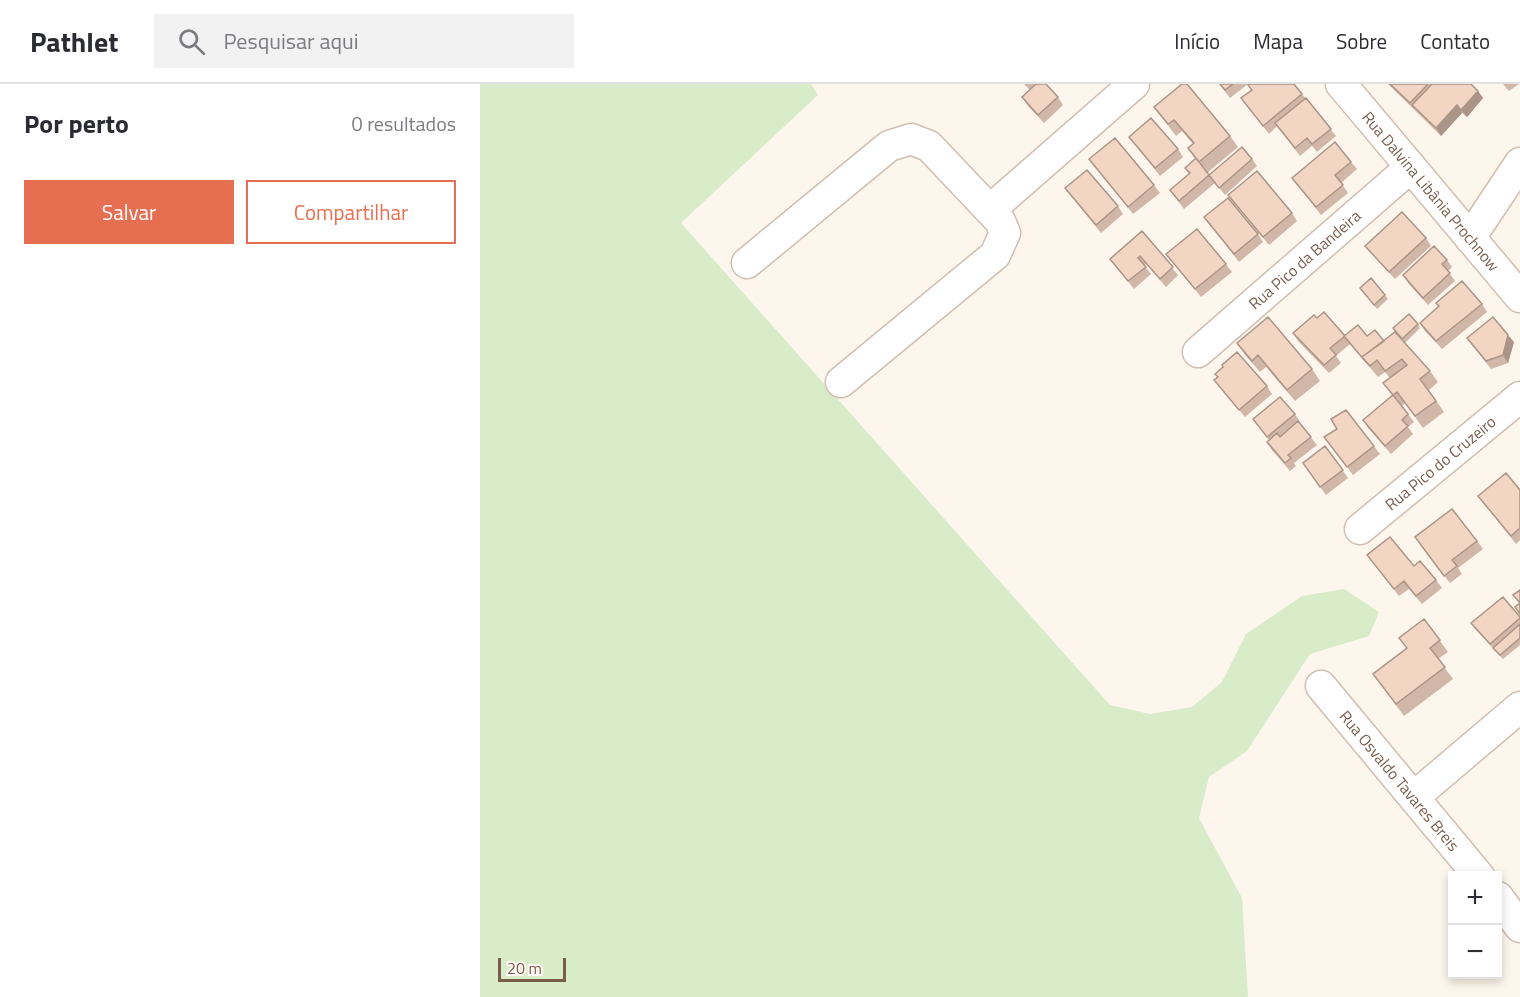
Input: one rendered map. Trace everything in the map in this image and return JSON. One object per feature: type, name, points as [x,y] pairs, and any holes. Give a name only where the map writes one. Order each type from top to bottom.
[{"type":"street","points":[[991,209],[1134,84]]},
{"type":"street","name":"Rua Dalvina Libânia Prochnow","points":[[1341,84],[1520,297]]},
{"type":"street","points":[[747,263],[899,141],[910,139],[929,146],[991,209],[1005,233],[995,255],[841,382]]},
{"type":"street","points":[[1470,238],[1520,163]]},
{"type":"street","name":"Rua Pico da Bandeira","points":[[1198,352],[1411,167]]},
{"type":"street","name":"Rua Pico do Cruzeiro","points":[[1360,529],[1520,397]]},
{"type":"street","name":"Rua Osvaldo Tavares Breis","points":[[1321,686],[1475,871]]},
{"type":"street","points":[[1414,797],[1520,707]]},
{"type":"street","points":[[1502,904],[1520,927]]},
{"type":"green space","points":[[480,84],[811,84],[818,95],[681,223],[1110,705],[1150,714],[1192,707],[1222,682],[1246,634],[1302,596],[1344,589],[1379,612],[1369,636],[1310,654],[1247,751],[1209,777],[1199,818],[1242,898],[1248,997],[480,997]]},
{"type":"building","points":[[1036,84],[1046,84],[1058,97],[1038,115],[1022,97]]},
{"type":"building","points":[[1182,84],[1187,84],[1230,136],[1199,162],[1188,148],[1194,143],[1174,120],[1168,124],[1154,107]]},
{"type":"building","points":[[1220,84],[1233,84],[1225,90]]},
{"type":"building","points":[[1249,84],[1294,84],[1302,94],[1263,126],[1241,98],[1252,90]]},
{"type":"building","points":[[1390,84],[1428,84],[1410,103]]},
{"type":"building","points":[[1432,84],[1471,84],[1478,91],[1461,110],[1457,105],[1436,128],[1412,105]]},
{"type":"building","points":[[1306,98],[1331,129],[1312,144],[1307,138],[1295,148],[1275,123]]},
{"type":"building","points":[[1151,118],[1178,149],[1155,168],[1129,137]]},
{"type":"building","points":[[1115,138],[1154,185],[1128,207],[1089,159]]},
{"type":"building","points":[[1335,142],[1351,162],[1335,175],[1343,185],[1316,207],[1292,178]]},
{"type":"building","points":[[1242,147],[1252,159],[1219,188],[1209,175]]},
{"type":"building","points":[[1196,158],[1209,175],[1179,201],[1170,190],[1190,173],[1185,168]]},
{"type":"building","points":[[1087,170],[1118,206],[1096,225],[1065,188]]},
{"type":"building","points":[[1257,171],[1292,213],[1263,237],[1228,195]]},
{"type":"building","points":[[1228,198],[1258,234],[1234,254],[1204,217]]},
{"type":"building","points":[[1402,212],[1426,238],[1389,272],[1365,246]]},
{"type":"building","points":[[1197,229],[1226,264],[1195,289],[1166,254]]},
{"type":"building","points":[[1142,231],[1173,267],[1160,279],[1140,256],[1138,258],[1146,267],[1128,281],[1110,259]]},
{"type":"building","points":[[1434,246],[1447,260],[1442,264],[1450,273],[1423,298],[1403,275]]},
{"type":"building","points":[[1371,278],[1385,295],[1374,305],[1360,288]]},
{"type":"building","points":[[1462,281],[1482,304],[1436,341],[1420,323],[1439,306],[1436,303]]},
{"type":"building","points":[[1324,312],[1345,336],[1330,348],[1336,355],[1324,365],[1293,333],[1314,315],[1317,318]]},
{"type":"building","points":[[1409,314],[1418,324],[1402,339],[1393,328]]},
{"type":"building","points":[[1268,317],[1312,369],[1287,390],[1258,355],[1252,361],[1237,343]]},
{"type":"building","points":[[1493,317],[1508,335],[1503,355],[1486,361],[1467,338]]},
{"type":"building","points":[[1358,325],[1367,336],[1375,330],[1384,341],[1362,357],[1365,361],[1344,336]]},
{"type":"building","points":[[1395,332],[1430,371],[1420,379],[1436,401],[1415,416],[1397,392],[1393,395],[1383,383],[1407,365],[1402,359],[1385,371],[1377,360],[1370,366],[1362,357]]},
{"type":"building","points":[[1237,352],[1267,386],[1239,410],[1214,380],[1218,377],[1215,374],[1223,367],[1222,365]]},
{"type":"building","points":[[1393,395],[1408,414],[1402,420],[1408,426],[1385,446],[1363,420]]},
{"type":"building","points":[[1280,397],[1295,414],[1267,437],[1253,419]]},
{"type":"building","points":[[1346,410],[1374,446],[1347,467],[1324,437],[1337,429],[1331,419]]},
{"type":"building","points":[[1298,421],[1311,437],[1288,455],[1291,458],[1285,463],[1267,442],[1277,433],[1280,437]]},
{"type":"building","points":[[1325,446],[1343,470],[1320,487],[1303,463]]},
{"type":"building","points":[[1506,473],[1520,490],[1520,528],[1511,536],[1478,496]]},
{"type":"building","points":[[1452,509],[1477,541],[1452,560],[1457,566],[1444,576],[1415,537]]},
{"type":"building","points":[[1390,537],[1414,566],[1420,561],[1436,580],[1416,596],[1404,581],[1394,589],[1367,555]]},
{"type":"building","points":[[1520,590],[1520,603],[1513,595]]},
{"type":"building","points":[[1503,597],[1520,618],[1490,644],[1471,623]]},
{"type":"building","points":[[1520,603],[1520,614],[1515,607]]},
{"type":"building","points":[[1424,619],[1440,640],[1430,648],[1445,667],[1396,704],[1373,674],[1407,648],[1399,638]]},
{"type":"building","points":[[1520,624],[1520,638],[1500,655],[1493,648]]}]
